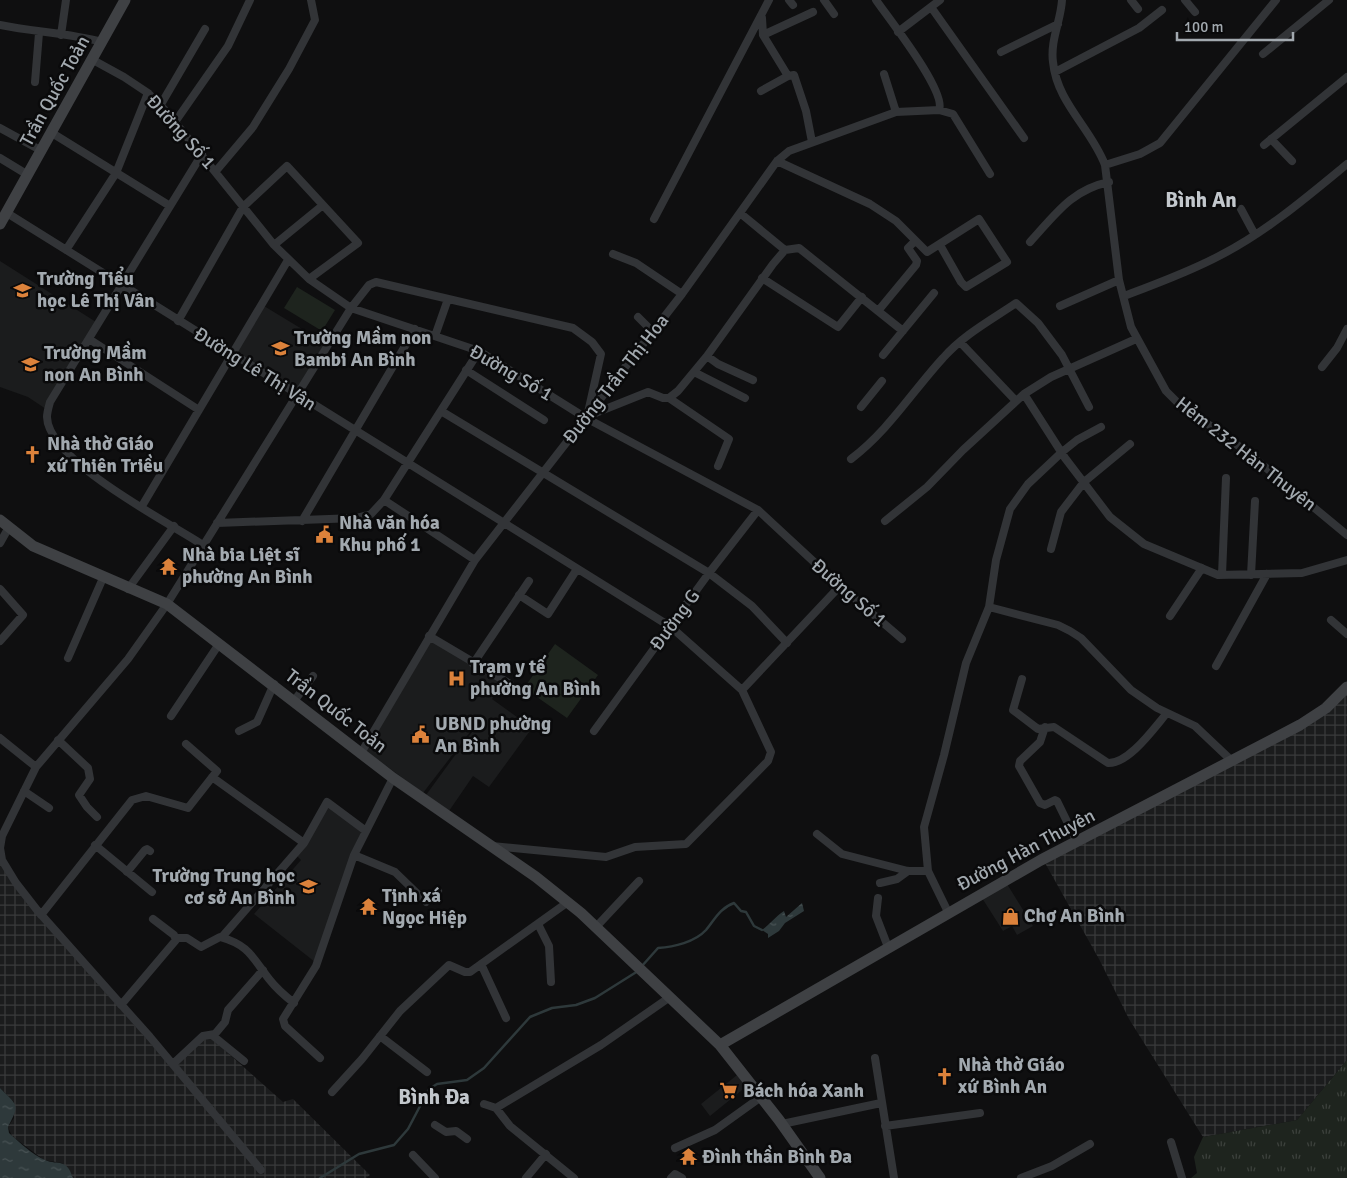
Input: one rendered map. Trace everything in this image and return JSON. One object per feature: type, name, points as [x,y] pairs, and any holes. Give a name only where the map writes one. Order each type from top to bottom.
[{"type":"main road","name":"Trần Quốc Toản","points":[[0,224],[94,60],[125,0]]},
{"type":"main road","name":"Trần Quốc Toản","points":[[4,524],[33,546],[128,589],[167,604],[274,684],[393,778],[568,902],[650,977],[720,1045],[782,1124],[817,1177]]},
{"type":"main road","name":"Đường Hàn Thuyên","points":[[720,1045],[948,912],[1232,761],[1326,708],[1347,687]]},
{"type":"street","points":[[61,35],[66,0]]},
{"type":"street","points":[[175,122],[228,46],[250,0]]},
{"type":"street","points":[[216,171],[253,127],[289,69],[315,20],[311,0]]},
{"type":"street","points":[[654,219],[770,0]]},
{"type":"street","points":[[824,0],[834,14]]},
{"type":"street","points":[[876,0],[934,83],[941,102],[939,110],[953,114],[990,174]]},
{"type":"street","points":[[898,32],[940,0]]},
{"type":"street","name":"Hẻm 232 Hàn Thuyên","points":[[1063,0],[1053,55],[1055,72],[1070,110],[1100,150],[1106,165],[1119,280],[1136,339],[1166,391],[1177,402],[1247,452],[1347,534]]},
{"type":"street","points":[[1131,0],[1138,9]]},
{"type":"street","points":[[1186,0],[1195,12]]},
{"type":"street","points":[[1106,165],[1140,154],[1160,143],[1276,0]]},
{"type":"street","points":[[1263,54],[1329,0]]},
{"type":"street","points":[[931,7],[1024,138]]},
{"type":"street","points":[[1055,72],[1138,28],[1162,10]]},
{"type":"street","points":[[763,35],[813,12]]},
{"type":"street","points":[[762,16],[763,35],[788,76]]},
{"type":"street","points":[[1001,52],[1058,24]]},
{"type":"street","points":[[0,25],[102,42]]},
{"type":"street","points":[[160,106],[205,29]]},
{"type":"street","points":[[35,82],[39,33]]},
{"type":"street","name":"Đường Số 1","points":[[94,60],[148,94],[160,106],[216,171],[274,245],[309,279],[351,308],[479,351],[586,417],[758,510],[840,586],[902,639]]},
{"type":"street","points":[[884,74],[896,112]]},
{"type":"street","points":[[762,91],[788,76],[794,75],[806,111],[812,142]]},
{"type":"street","points":[[1264,145],[1347,76]]},
{"type":"street","points":[[66,250],[116,173],[148,94]]},
{"type":"street","name":"Đường Trần Thị Hoa","points":[[361,753],[475,560],[682,294],[777,161],[789,151],[896,112],[939,110]]},
{"type":"street","points":[[0,128],[42,152]]},
{"type":"street","points":[[52,134],[170,206]]},
{"type":"street","points":[[1271,138],[1292,161]]},
{"type":"street","points":[[202,154],[50,402],[47,417],[58,443],[83,468],[103,484],[142,506],[203,545]]},
{"type":"street","points":[[0,158],[28,175]]},
{"type":"street","points":[[777,161],[870,204],[896,221],[927,252],[979,219],[1007,262],[966,287],[961,282],[940,245]]},
{"type":"street","points":[[1124,296],[1212,260],[1305,199],[1347,164]]},
{"type":"street","points":[[178,321],[243,207],[288,166],[358,243],[309,279]]},
{"type":"street","points":[[1030,242],[1070,198],[1084,189],[1109,182]]},
{"type":"street","points":[[274,245],[323,205]]},
{"type":"street","points":[[1240,210],[1254,234]]},
{"type":"street","name":"Đường Lê Thị Vân","points":[[7,214],[354,432],[408,463],[671,627],[742,690]]},
{"type":"street","points":[[740,214],[785,250]]},
{"type":"street","points":[[878,311],[916,265],[917,261],[908,248],[915,241]]},
{"type":"street","points":[[669,398],[707,356],[762,278],[785,250],[799,248],[903,331]]},
{"type":"street","points":[[613,254],[636,263],[682,294]]},
{"type":"street","points":[[142,506],[288,260]]},
{"type":"street","points":[[762,278],[838,327],[862,297]]},
{"type":"street","points":[[1060,306],[1119,280]]},
{"type":"street","points":[[261,1170],[173,1064],[41,915],[16,883],[2,860],[1,837],[36,767],[58,740],[82,716],[128,659],[167,604],[351,308],[369,285],[376,282],[573,328],[581,332],[601,354],[586,417]]},
{"type":"street","points":[[883,355],[934,293]]},
{"type":"street","points":[[436,336],[448,299]]},
{"type":"street","points":[[850,460],[871,444],[888,427],[944,356],[960,342],[1016,303],[1038,323],[1071,368],[1089,407]]},
{"type":"street","points":[[638,317],[652,332]]},
{"type":"street","points":[[302,520],[415,329]]},
{"type":"street","points":[[1322,367],[1337,348],[1347,330]]},
{"type":"street","points":[[89,339],[199,410]]},
{"type":"street","points":[[885,521],[927,487],[963,450],[1024,394],[1051,376],[1136,339]]},
{"type":"street","points":[[960,342],[1016,401]]},
{"type":"street","points":[[217,523],[356,518],[371,514],[384,500],[479,351]]},
{"type":"street","points":[[707,356],[718,364],[753,380]]},
{"type":"street","points":[[466,370],[544,420]]},
{"type":"street","points":[[694,372],[745,398]]},
{"type":"street","points":[[861,407],[882,381]]},
{"type":"street","points":[[586,417],[648,392],[663,398],[669,398],[729,439],[718,466]]},
{"type":"street","points":[[1024,394],[1062,452],[1110,517],[1144,544],[1222,575],[1302,573],[1347,560]]},
{"type":"street","points":[[441,411],[709,573],[752,606],[787,643]]},
{"type":"street","points":[[948,912],[928,871],[924,834],[926,818],[944,755],[966,663],[989,608],[996,560],[1010,509],[1028,484],[1062,452],[1077,440],[1101,427]]},
{"type":"street","points":[[1051,549],[1061,512],[1084,482],[1130,444]]},
{"type":"street","points":[[1222,575],[1226,478]]},
{"type":"street","points":[[384,500],[475,560]]},
{"type":"street","points":[[1251,575],[1255,502]]},
{"type":"street","name":"Đường G","points":[[594,731],[709,573],[758,510]]},
{"type":"street","points":[[0,542],[4,524]]},
{"type":"street","points":[[128,589],[174,526]]},
{"type":"street","points":[[1170,616],[1202,568]]},
{"type":"street","points":[[519,595],[548,614],[577,569]]},
{"type":"street","points":[[1216,666],[1268,574]]},
{"type":"street","points":[[68,658],[103,578]]},
{"type":"street","points":[[473,664],[529,581]]},
{"type":"street","points":[[491,846],[606,857],[635,847],[686,844],[768,761],[771,752],[742,690],[840,586]]},
{"type":"street","points":[[0,589],[23,615],[0,641]]},
{"type":"street","points":[[989,608],[1058,625],[1070,630],[1081,638],[1116,677],[1131,690],[1167,713],[1195,726],[1232,761]]},
{"type":"street","points":[[1332,620],[1347,634]]},
{"type":"street","points":[[430,636],[473,664],[510,684]]},
{"type":"street","points":[[171,716],[219,644]]},
{"type":"street","points":[[294,701],[312,676]]},
{"type":"street","points":[[1022,680],[1013,710],[1038,729],[1045,726],[1054,727],[1108,763],[1115,763],[1132,752],[1167,713]]},
{"type":"street","points":[[239,731],[257,722],[274,684]]},
{"type":"street","points":[[1045,726],[1040,742],[1020,761],[1020,766],[1040,803],[1044,805],[1054,800],[1057,801],[1077,842]]},
{"type":"street","points":[[0,738],[36,767]]},
{"type":"street","points":[[58,740],[88,768],[90,779],[79,794],[87,808],[97,817]]},
{"type":"street","points":[[0,744],[13,750]]},
{"type":"street","points":[[41,915],[132,800],[146,796],[188,808],[217,771],[186,744]]},
{"type":"street","points":[[212,778],[304,843]]},
{"type":"street","points":[[320,1058],[283,1022],[323,950],[354,855],[393,778]]},
{"type":"street","points":[[24,791],[49,808]]},
{"type":"street","points":[[222,937],[304,843],[327,802],[366,831]]},
{"type":"street","points":[[817,834],[842,854],[908,871],[928,871]]},
{"type":"street","points":[[95,845],[152,892]]},
{"type":"street","points":[[127,872],[145,850],[150,850]]},
{"type":"street","points":[[354,855],[396,872],[426,902],[438,891]]},
{"type":"street","points":[[880,883],[897,879],[908,871]]},
{"type":"street","points":[[596,927],[639,882]]},
{"type":"street","points":[[878,898],[876,916],[888,947]]},
{"type":"street","points":[[332,1092],[400,1011],[449,965],[465,972],[481,964],[568,902]]},
{"type":"street","points":[[153,919],[176,938],[187,938],[201,948],[216,938],[222,937],[247,949],[276,987],[294,1003]]},
{"type":"street","points":[[538,924],[549,946],[551,982]]},
{"type":"street","points":[[121,1005],[176,938]]},
{"type":"street","points":[[481,964],[506,1018]]},
{"type":"street","points":[[173,1064],[203,1036],[212,1035],[226,1022],[228,1010],[263,970]]},
{"type":"street","points":[[496,1108],[602,1045],[670,997]]},
{"type":"street","points":[[212,1035],[244,1061]]},
{"type":"street","points":[[380,1036],[427,1072]]},
{"type":"street","points":[[875,1058],[894,1178]]},
{"type":"street","points":[[676,1148],[715,1130],[761,1097]]},
{"type":"street","points":[[782,1124],[882,1103]]},
{"type":"street","points":[[484,1104],[496,1108],[510,1126],[574,1178]]},
{"type":"street","points":[[885,1126],[980,1112]]},
{"type":"street","points":[[435,1125],[446,1132],[456,1131],[467,1139]]},
{"type":"street","points":[[1170,1142],[1182,1178]]},
{"type":"street","points":[[1021,1178],[1052,1166],[1090,1144]]},
{"type":"street","points":[[526,1178],[546,1154]]},
{"type":"street","points":[[413,1155],[435,1178]]},
{"type":"street","points":[[671,1178],[676,1174],[682,1178]]},
{"type":"shaded area","name":"Trường Tiểu học Lê Thị Vân","points":[[0,261],[96,322],[46,409],[28,397],[0,387]]},
{"type":"shaded area","name":"Trường Mầm non Bambi An Bình","points":[[264,306],[325,343],[295,391],[236,354]]},
{"type":"shaded area","points":[[430,640],[503,684],[492,699],[532,728],[489,787],[473,776],[449,811],[426,795],[480,719],[423,793],[366,751]]},
{"type":"shaded area","points":[[1347,694],[1347,1060],[1297,1120],[1203,1137],[1129,1019],[1099,959],[1045,863]]},
{"type":"shaded area","name":"Trường Trung học cơ sở An Bình","points":[[328,806],[363,831],[315,962],[254,914],[301,860],[297,856]]},
{"type":"shaded area","points":[[0,862],[93,978],[172,1068],[204,1038],[211,1038],[283,1102],[293,1099],[370,1175],[366,1178],[73,1178],[68,1168],[62,1163],[44,1160],[12,1136],[8,1127],[14,1118],[14,1102],[0,1088]]},
{"type":"shaded area","name":"Chợ An Bình","points":[[1007,884],[1033,926],[1017,935],[1012,926],[1003,931],[982,898]]},
{"type":"shaded area","name":"Bách hóa Xanh","points":[[737,1075],[747,1086],[710,1116],[701,1104]]},
{"type":"green space","points":[[297,287],[335,310],[322,331],[284,308]]},
{"type":"green space","points":[[555,644],[598,675],[567,718],[524,688]]},
{"type":"green space","points":[[1347,1060],[1347,1178],[1191,1178],[1197,1173],[1194,1157],[1203,1137],[1297,1120]]},
{"type":"water","points":[[802,903],[804,911],[785,923],[779,931],[768,938],[768,934],[762,930],[778,915],[784,911],[786,917]]},
{"type":"water","points":[[0,1088],[11,1098],[15,1106],[14,1114],[8,1127],[9,1133],[40,1158],[50,1162],[62,1163],[68,1167],[73,1178],[0,1178]]},
{"type":"waterway","points":[[642,966],[658,948],[684,943],[696,938],[706,930],[721,911],[734,903],[741,911],[746,912],[754,926],[762,930]]},
{"type":"waterway","points":[[320,1178],[359,1154],[394,1145],[408,1129],[429,1089],[437,1084],[467,1080],[484,1068],[530,1017],[552,1008],[576,1005],[595,998],[638,971]]},
{"type":"place","name":"Trường Tiểu học Lê Thị Vân","points":[[23,290]]},
{"type":"place","name":"Trường Mầm non Bambi An Bình","points":[[280,349]]},
{"type":"place","name":"Trường Mầm non An Bình","points":[[30,364]]},
{"type":"place","name":"Nhà thờ Giáo xứ Thiên Triều","points":[[33,455]]},
{"type":"place","name":"Nhà văn hóa Khu phố 1","points":[[325,534]]},
{"type":"place","name":"Nhà bia Liệt sĩ phường An Bình","points":[[168,566]]},
{"type":"place","name":"Trạm y tế phường An Bình","points":[[456,678]]},
{"type":"place","name":"UBND phường An Bình","points":[[421,735]]},
{"type":"place","name":"Trường Trung học cơ sở An Bình","points":[[309,887]]},
{"type":"place","name":"Tịnh xá Ngọc Hiệp","points":[[368,907]]},
{"type":"place","name":"Chợ An Bình","points":[[1010,916]]},
{"type":"place","name":"Nhà thờ Giáo xứ Bình An","points":[[944,1076]]},
{"type":"place","name":"Bách hóa Xanh","points":[[729,1091]]},
{"type":"place","name":"Đình thần Bình Đa","points":[[688,1157]]},
{"type":"district","name":"Bình An","points":[[1201,200]]},
{"type":"district","name":"Bình Đa","points":[[434,1097]]}]
